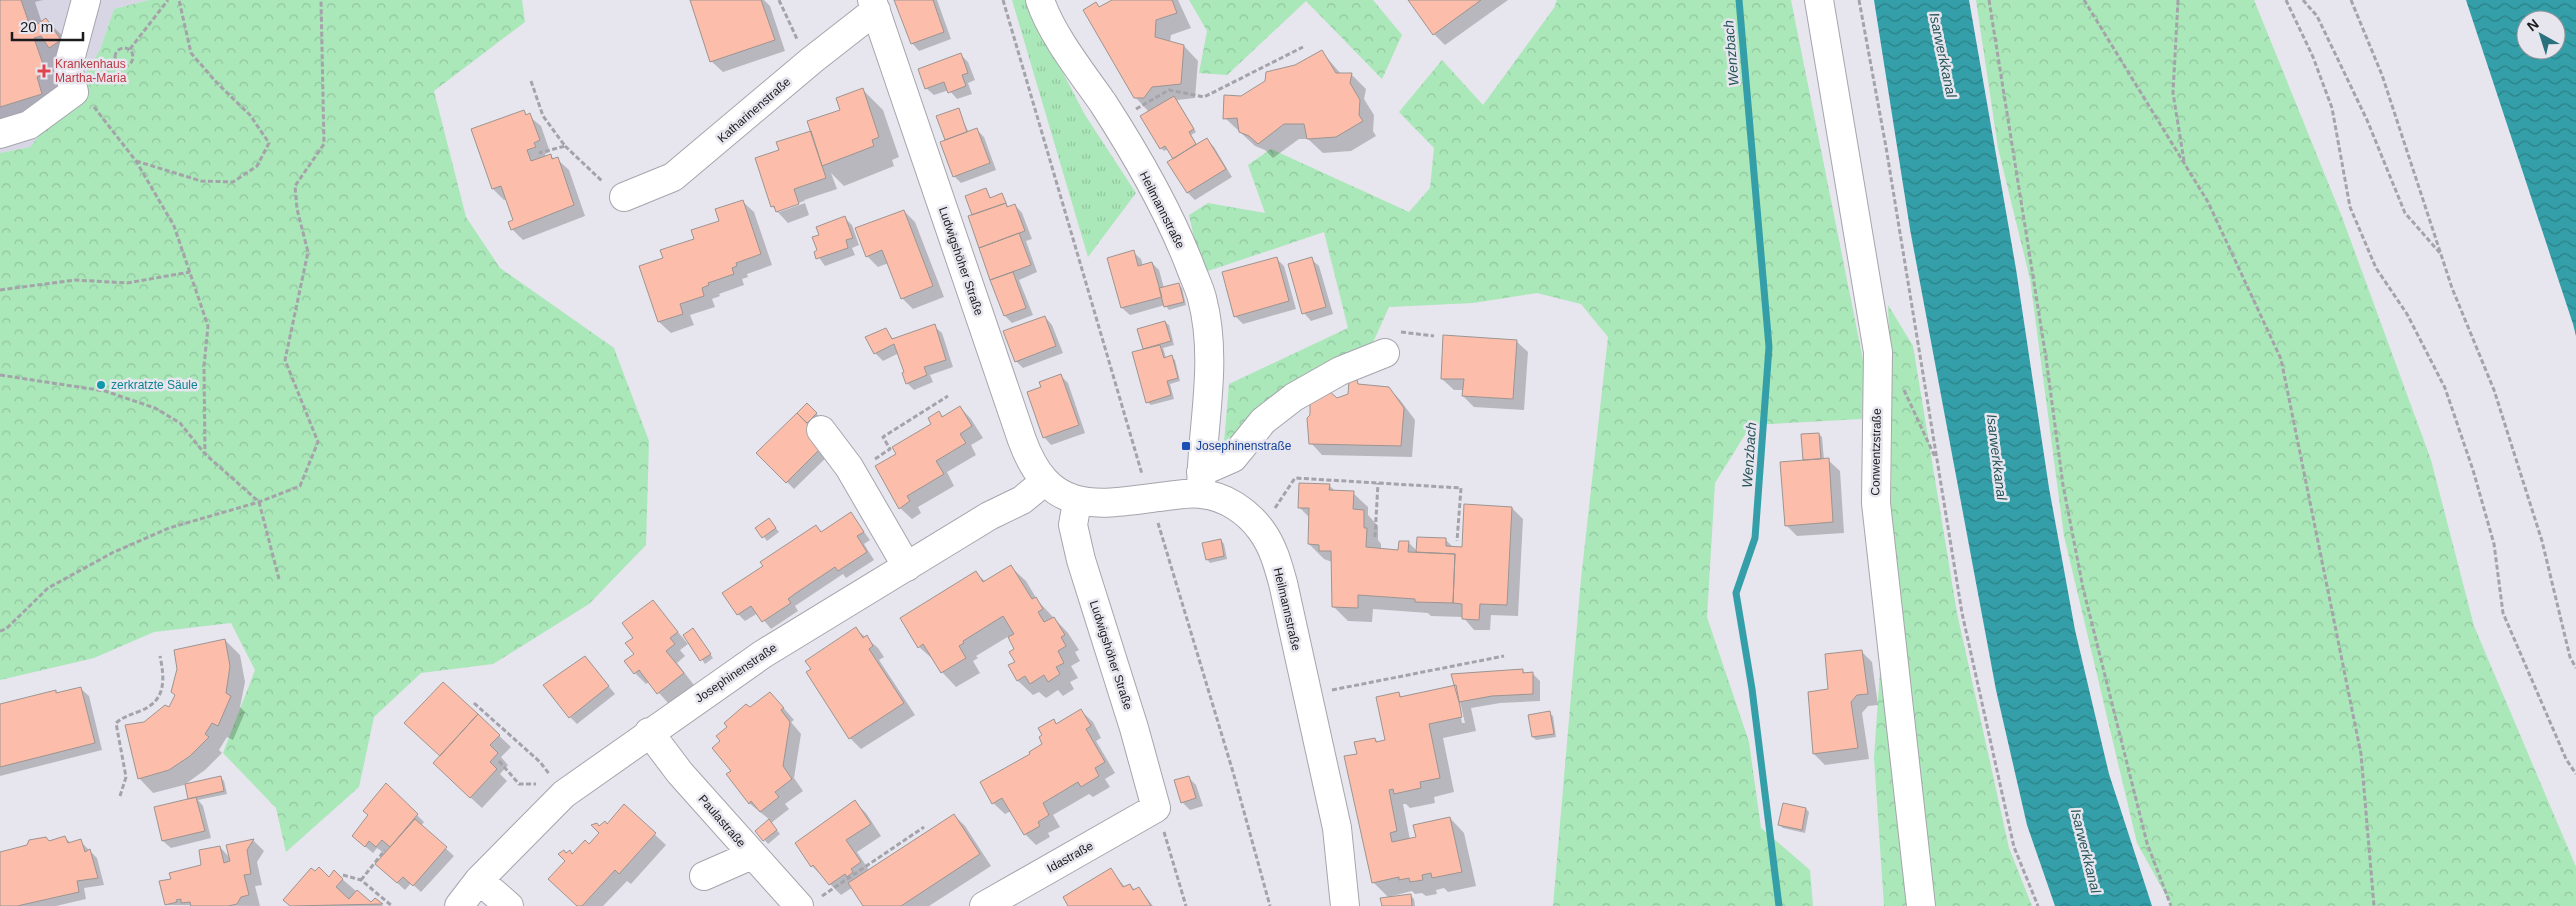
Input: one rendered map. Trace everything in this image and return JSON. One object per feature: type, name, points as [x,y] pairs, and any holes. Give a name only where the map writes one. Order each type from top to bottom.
[{"type":"street","points":[[0,134],[29,125],[74,92],[68,67],[86,0]]},
{"type":"street","name":"Conwentzstraße","points":[[1819,0],[1878,352],[1876,503],[1921,906]]},
{"type":"street","name":"Heilmannstraße","points":[[1045,1],[1067,51],[1114,122],[1166,210],[1202,298],[1208,334],[1211,381],[1205,415],[1201,483],[1234,504],[1260,529],[1274,553],[1283,583],[1337,828],[1345,906]]},
{"type":"street","name":"Katharinenstraße","points":[[624,197],[673,177],[874,5]]},
{"type":"street","name":"Ludwigshöher Straße","points":[[874,5],[1028,457],[1044,482],[1077,502],[1117,504],[1201,483]]},
{"type":"street","points":[[1201,483],[1233,458],[1263,421],[1294,397],[1340,371],[1385,353]]},
{"type":"street","points":[[821,430],[849,468],[907,567]]},
{"type":"street","name":"Josephinenstraße","points":[[459,906],[479,880],[563,794],[763,654],[989,516],[1022,500],[1044,482]]},
{"type":"street","name":"Ludwigshöher Straße","points":[[1077,502],[1073,525],[1081,560],[1134,728],[1156,808]]},
{"type":"street","name":"Paulastraße","points":[[649,732],[680,773],[752,855],[807,903]]},
{"type":"street","name":"Idastraße","points":[[984,906],[1156,808]]},
{"type":"street","points":[[704,876],[752,855]]},
{"type":"street","points":[[479,880],[509,906]]},
{"type":"path","points":[[130,49],[168,0]]},
{"type":"path","points":[[136,161],[201,181],[233,182],[257,166],[270,143],[250,115],[217,83],[191,53],[179,0]]},
{"type":"path","points":[[0,631],[6,629],[48,588],[112,553],[169,528],[259,502],[300,486],[318,442],[285,360],[308,252],[297,209],[295,186],[324,144],[321,0]]},
{"type":"path","points":[[779,0],[794,34],[812,60]]},
{"type":"path","points":[[1003,0],[1142,476]]},
{"type":"path","points":[[1859,0],[1888,156],[1962,613],[2014,847],[2038,906]]},
{"type":"path","points":[[1989,0],[2046,358],[2063,485],[2083,588],[2147,843],[2170,906]]},
{"type":"path","points":[[2084,0],[2208,202],[2281,359],[2361,754],[2374,906]]},
{"type":"path","points":[[2178,0],[2174,92],[2184,163]]},
{"type":"path","points":[[2286,0],[2313,57],[2332,108],[2350,206],[2376,268],[2407,314],[2445,388],[2473,470],[2494,544],[2503,613],[2566,759],[2576,774]]},
{"type":"path","points":[[2303,0],[2317,16],[2366,120],[2405,213],[2442,256]]},
{"type":"path","points":[[2351,0],[2382,75],[2452,288],[2494,390],[2542,541],[2570,657],[2576,668]]},
{"type":"path","points":[[1114,122],[1170,90],[1204,97],[1303,47]]},
{"type":"path","points":[[124,48],[130,49],[133,54],[133,60],[126,66],[120,65],[116,61],[117,52],[124,48]]},
{"type":"path","points":[[531,80],[543,116],[565,146],[593,175],[624,197]]},
{"type":"path","points":[[74,92],[97,109],[136,161],[174,226],[208,326],[204,366],[205,454]]},
{"type":"path","points":[[539,154],[565,146]]},
{"type":"path","points":[[0,290],[75,280],[128,283],[190,272]]},
{"type":"path","points":[[0,375],[105,391],[155,408],[180,423],[205,454],[259,502],[279,579]]},
{"type":"path","points":[[1902,386],[1938,462]]},
{"type":"path","points":[[866,464],[890,450],[883,437],[948,396]]},
{"type":"path","points":[[1260,529],[1295,478],[1461,488],[1457,541]]},
{"type":"path","points":[[1376,537],[1378,483]]},
{"type":"path","points":[[1160,527],[1233,772],[1270,906]]},
{"type":"path","points":[[120,796],[126,777],[116,723],[123,716],[154,704],[163,690],[164,677],[160,656]]},
{"type":"path","points":[[1307,694],[1504,656]]},
{"type":"path","points":[[474,703],[540,762],[563,794]]},
{"type":"path","points":[[499,760],[519,784],[540,784],[563,794]]},
{"type":"path","points":[[1156,808],[1186,906]]},
{"type":"path","points":[[807,903],[924,827]]},
{"type":"path","points":[[361,880],[385,850]]},
{"type":"path","points":[[343,875],[361,880],[392,906]]},
{"type":"shaded area","name":"Krankenhaus Martha-Maria","points":[[0,0],[149,0],[114,9],[100,50],[74,92],[30,147],[0,153]]},
{"type":"green space","points":[[149,0],[522,0],[525,22],[434,91],[466,217],[500,268],[614,348],[649,441],[646,545],[589,604],[493,664],[421,673],[374,717],[359,787],[286,852],[276,808],[223,753],[255,670],[231,623],[154,632],[94,658],[0,680],[0,153],[30,147],[74,92],[100,50],[114,9]]},
{"type":"green space","points":[[1012,0],[1025,0],[1085,115],[1136,193],[1088,257]]},
{"type":"green space","points":[[1189,0],[1373,0],[1402,35],[1382,79],[1306,1],[1227,75],[1199,73],[1207,31]]},
{"type":"green space","points":[[1557,0],[1791,0],[1864,365],[1862,419],[1751,425],[1715,483],[1707,617],[1749,742],[1761,828],[1810,870],[1813,906],[1553,906],[1581,579],[1608,337],[1581,304],[1537,293],[1473,303],[1389,307],[1370,349],[1274,404],[1224,442],[1229,384],[1348,328],[1324,232],[1202,273],[1189,215],[1208,203],[1265,213],[1248,165],[1271,149],[1409,212],[1430,188],[1434,148],[1399,112],[1442,60],[1483,105],[1554,8]]},
{"type":"green space","points":[[1976,0],[2254,0],[2342,217],[2431,460],[2474,626],[2576,867],[2576,906],[2172,906],[2137,843],[2064,536],[2030,279],[1998,148]]},
{"type":"green space","points":[[1888,305],[1913,346],[1957,613],[2009,848],[2032,906],[1884,906],[1874,758],[1891,510],[1892,422]]},
{"type":"water","name":"Isarwerkkanal","points":[[1874,0],[1969,0],[2016,269],[2049,488],[2075,630],[2109,774],[2152,906],[2055,906],[2027,825],[1996,690],[1910,229]]},
{"type":"water","points":[[2466,0],[2576,0],[2576,336],[2573,324]]},
{"type":"building","points":[[0,0],[21,0],[31,29],[46,18],[61,40],[49,48],[41,36],[34,38],[46,73],[37,77],[42,94],[0,107]]},
{"type":"building","points":[[690,0],[761,0],[775,40],[710,62]]},
{"type":"building","points":[[894,0],[933,0],[944,32],[911,44]]},
{"type":"building","points":[[1112,0],[1172,0],[1177,13],[1156,20],[1155,37],[1184,45],[1181,84],[1152,87],[1144,98],[1134,98],[1083,10],[1096,2],[1099,7]]},
{"type":"building","points":[[1408,0],[1481,0],[1433,35]]},
{"type":"building","points":[[1322,50],[1336,73],[1352,73],[1350,83],[1360,100],[1359,115],[1363,121],[1336,137],[1307,139],[1304,124],[1284,124],[1258,144],[1249,136],[1239,132],[1237,118],[1223,119],[1224,95],[1241,96],[1265,81],[1266,72],[1295,65]]},
{"type":"building","points":[[961,53],[968,73],[962,75],[966,86],[948,93],[944,82],[925,89],[918,69]]},
{"type":"building","points":[[863,88],[879,137],[872,140],[874,146],[822,166],[807,121],[840,110],[836,98]]},
{"type":"building","points":[[1174,96],[1194,129],[1189,132],[1196,144],[1173,159],[1165,146],[1160,149],[1140,116]]},
{"type":"building","points":[[959,108],[967,132],[945,140],[936,116]]},
{"type":"building","points":[[524,110],[526,115],[530,113],[540,140],[534,143],[536,147],[527,150],[531,161],[551,154],[552,159],[558,157],[574,205],[511,230],[508,222],[513,220],[501,186],[492,189],[471,129]]},
{"type":"building","points":[[977,128],[990,163],[953,177],[940,142]]},
{"type":"building","points":[[811,131],[826,178],[794,189],[799,204],[776,212],[774,206],[771,207],[755,158],[779,150],[776,142]]},
{"type":"building","points":[[1207,138],[1226,169],[1187,193],[1167,162]]},
{"type":"building","points":[[986,188],[990,198],[1002,193],[1006,203],[972,215],[965,196]]},
{"type":"building","points":[[743,200],[761,254],[736,263],[737,266],[732,268],[734,274],[708,283],[709,285],[702,288],[704,296],[680,304],[683,314],[658,322],[639,266],[663,258],[660,250],[694,239],[691,230],[719,221],[715,209]]},
{"type":"building","points":[[1006,203],[1007,207],[1015,204],[1025,231],[979,248],[968,216]]},
{"type":"building","points":[[904,210],[933,286],[901,299],[882,250],[866,257],[855,228]]},
{"type":"building","points":[[845,216],[853,238],[846,240],[848,248],[816,259],[814,252],[817,250],[812,237],[819,235],[816,227]]},
{"type":"building","points":[[1019,233],[1031,265],[990,280],[979,248]]},
{"type":"building","points":[[1134,250],[1138,266],[1152,262],[1162,297],[1121,308],[1107,258]]},
{"type":"building","points":[[1277,257],[1289,301],[1234,317],[1222,272]]},
{"type":"building","points":[[1312,257],[1326,307],[1302,314],[1288,264]]},
{"type":"building","points":[[1013,272],[1026,308],[1004,316],[990,280]]},
{"type":"building","points":[[1179,283],[1184,302],[1164,307],[1159,288]]},
{"type":"building","points":[[1045,316],[1056,346],[1015,362],[1003,331]]},
{"type":"building","points":[[1165,321],[1171,341],[1143,349],[1137,329]]},
{"type":"building","points":[[935,324],[946,360],[924,367],[927,375],[906,384],[902,373],[904,372],[894,344],[874,354],[865,337],[886,328],[892,339]]},
{"type":"building","points":[[1443,335],[1517,340],[1513,399],[1462,396],[1464,379],[1441,379]]},
{"type":"building","points":[[1160,345],[1164,358],[1172,355],[1178,378],[1167,381],[1171,395],[1146,403],[1132,352]]},
{"type":"building","points":[[1061,374],[1079,425],[1043,438],[1027,392],[1041,387],[1039,382]]},
{"type":"building","points":[[1357,380],[1358,384],[1389,387],[1404,408],[1401,446],[1309,444],[1307,418],[1310,415],[1310,396],[1321,398],[1329,391],[1337,398],[1348,394],[1349,381]]},
{"type":"building","points":[[807,403],[817,413],[807,423],[797,413]]},
{"type":"building","points":[[960,406],[972,426],[960,434],[966,443],[936,461],[944,474],[907,496],[910,501],[899,509],[875,466],[896,454],[892,447],[931,424],[928,418],[939,411],[942,417]]},
{"type":"building","points":[[797,413],[826,443],[786,483],[756,453]]},
{"type":"building","points":[[1819,433],[1821,459],[1803,460],[1801,434]]},
{"type":"building","points":[[1829,458],[1833,522],[1785,526],[1780,462]]},
{"type":"building","points":[[1299,483],[1330,484],[1329,490],[1354,491],[1353,509],[1364,510],[1364,528],[1367,528],[1366,547],[1398,550],[1399,541],[1409,541],[1408,552],[1455,554],[1453,603],[1415,602],[1415,599],[1358,595],[1358,608],[1332,607],[1331,551],[1319,551],[1319,545],[1308,544],[1309,508],[1298,508]]},
{"type":"building","points":[[1464,504],[1512,507],[1507,605],[1480,604],[1479,620],[1462,619],[1462,604],[1453,603],[1455,554],[1416,552],[1417,537],[1446,538],[1446,546],[1462,547]]},
{"type":"building","points":[[851,512],[864,532],[857,536],[867,552],[838,571],[835,567],[796,593],[788,599],[791,603],[762,622],[751,606],[737,615],[722,593],[763,566],[760,562],[816,525],[821,532]]},
{"type":"building","points":[[769,518],[776,528],[762,538],[755,528]]},
{"type":"building","points":[[1221,539],[1224,556],[1206,560],[1202,543]]},
{"type":"building","points":[[1011,565],[1032,599],[1036,597],[1043,609],[1038,612],[1044,622],[1054,617],[1065,635],[1061,637],[1066,646],[1058,651],[1064,663],[1056,667],[1060,674],[1048,682],[1044,675],[1030,684],[1025,676],[1017,681],[1008,665],[1015,662],[1009,652],[1014,649],[1008,637],[1014,634],[1003,616],[963,641],[964,643],[959,646],[966,658],[941,673],[923,644],[918,648],[900,618],[976,571],[983,582]]},
{"type":"building","points":[[653,600],[678,632],[670,638],[675,644],[666,651],[684,673],[657,694],[639,670],[634,674],[624,661],[634,654],[625,643],[633,638],[622,623]]},
{"type":"building","points":[[856,627],[863,638],[867,635],[873,646],[869,649],[904,703],[849,739],[806,672],[811,669],[805,661]]},
{"type":"building","points":[[693,628],[711,654],[700,661],[683,635]]},
{"type":"building","points":[[225,639],[230,666],[226,693],[231,696],[218,726],[212,723],[205,734],[209,737],[190,756],[169,770],[138,779],[125,725],[144,722],[165,705],[169,707],[175,695],[171,692],[177,669],[174,650]]},
{"type":"building","points":[[1862,650],[1868,694],[1857,695],[1851,702],[1858,748],[1813,754],[1808,692],[1828,689],[1825,654]]},
{"type":"building","points":[[585,656],[609,686],[569,718],[543,685]]},
{"type":"building","points":[[1523,669],[1523,673],[1533,672],[1533,694],[1492,696],[1459,702],[1451,674]]},
{"type":"building","points":[[443,682],[478,714],[440,756],[404,723]]},
{"type":"building","points":[[1456,685],[1462,717],[1429,724],[1440,778],[1420,782],[1421,788],[1394,794],[1393,789],[1389,790],[1397,831],[1390,833],[1392,842],[1416,837],[1413,825],[1450,817],[1462,872],[1432,878],[1431,873],[1422,875],[1423,880],[1410,882],[1409,878],[1399,880],[1399,877],[1372,883],[1344,756],[1357,754],[1354,742],[1375,738],[1376,742],[1385,740],[1376,697],[1399,692],[1400,697]]},
{"type":"building","points":[[81,687],[95,743],[0,767],[0,704],[56,690],[56,693]]},
{"type":"building","points":[[770,692],[784,708],[781,710],[790,722],[783,766],[792,779],[775,792],[779,797],[760,812],[751,801],[749,804],[726,774],[731,771],[712,748],[720,741],[716,736],[727,727],[724,723],[746,704],[750,707]]},
{"type":"building","points":[[1081,709],[1091,726],[1086,729],[1105,762],[1095,768],[1099,776],[1081,787],[1078,782],[1043,803],[1049,815],[1038,822],[1040,826],[1024,835],[1002,798],[992,804],[980,782],[1030,754],[1029,752],[1042,744],[1039,737],[1042,735],[1038,728],[1054,719],[1056,724]]},
{"type":"building","points":[[1550,711],[1554,734],[1532,737],[1528,715]]},
{"type":"building","points":[[478,714],[500,735],[490,745],[498,753],[490,762],[497,769],[470,798],[433,763]]},
{"type":"building","points":[[221,776],[224,791],[188,799],[185,784]]},
{"type":"building","points":[[1189,776],[1196,798],[1181,803],[1174,780]]},
{"type":"building","points":[[386,783],[418,814],[390,847],[382,840],[376,847],[369,841],[365,847],[352,836],[368,815],[363,811]]},
{"type":"building","points":[[196,797],[205,831],[162,841],[154,807]]},
{"type":"building","points":[[855,800],[871,824],[846,840],[861,862],[851,869],[853,872],[847,877],[845,874],[829,885],[813,865],[811,867],[795,843]]},
{"type":"building","points":[[1783,803],[1806,808],[1802,830],[1778,825]]},
{"type":"building","points":[[624,804],[656,833],[619,874],[615,870],[582,906],[577,906],[548,879],[565,861],[558,854],[564,850],[566,853],[570,850],[572,854],[585,840],[589,844],[599,833],[591,825],[597,823],[599,826],[605,821],[607,824]]},
{"type":"building","points":[[954,814],[980,854],[901,906],[863,906],[848,883]]},
{"type":"building","points":[[415,819],[447,847],[413,886],[403,877],[397,883],[375,864]]},
{"type":"building","points":[[769,819],[777,830],[763,841],[755,831]]},
{"type":"building","points":[[65,836],[68,843],[81,839],[85,852],[90,849],[98,878],[77,881],[79,892],[17,906],[0,906],[0,852],[27,845],[29,840],[46,837],[49,841]]},
{"type":"building","points":[[254,839],[247,850],[251,874],[244,875],[249,895],[241,897],[237,904],[228,906],[191,906],[190,902],[181,903],[181,899],[165,905],[159,881],[171,879],[169,873],[201,865],[199,850],[220,846],[224,863],[230,861],[226,845]]},
{"type":"building","points":[[319,867],[329,877],[334,870],[343,879],[336,887],[349,899],[357,890],[371,902],[375,898],[383,904],[290,906],[283,900],[311,868],[315,871]]},
{"type":"building","points":[[1111,868],[1123,887],[1130,884],[1133,890],[1139,887],[1151,906],[1068,906],[1063,897]]},
{"type":"building","points":[[1411,894],[1412,906],[1382,906],[1380,898]]},
{"type":"waterway","name":"Wenzbach","points":[[1739,0],[1769,347],[1755,538],[1736,593],[1752,689],[1779,906]]},
{"type":"place","name":"Krankenhaus Martha-Maria","points":[[44,71]]},
{"type":"place","name":"zerkratzte Säule","points":[[101,385]]},
{"type":"place","name":"Josephinenstraße","points":[[1186,446]]}]
